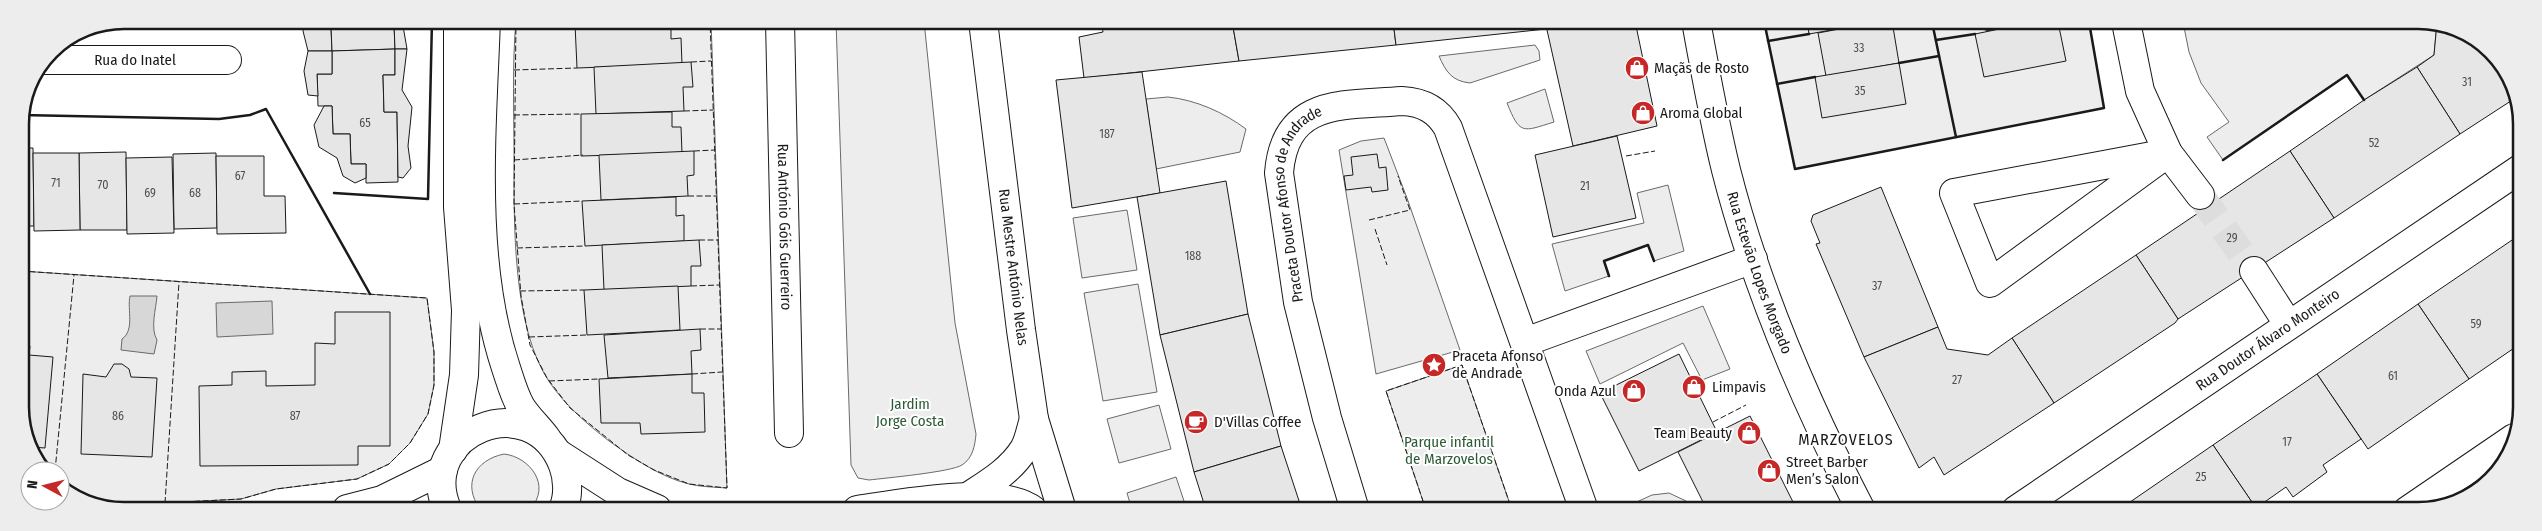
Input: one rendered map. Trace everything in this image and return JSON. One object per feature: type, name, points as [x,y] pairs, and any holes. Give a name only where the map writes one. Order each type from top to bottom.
[{"type":"street","points":[[445,502],[442,486],[464,375],[466,310],[458,207],[458,29]]},
{"type":"street","points":[[486,29],[482,186],[485,250],[490,299],[499,347],[520,406],[553,447],[566,471],[571,502]]},
{"type":"street","name":"Rua António Góis Guerreiro","points":[[780,29],[789,433]]},
{"type":"street","name":"Rua Mestre António Nelas","points":[[984,29],[1021,330],[1034,419],[1059,502]]},
{"type":"street","name":"Rua Estevão Lopes Morgado","points":[[1698,29],[1726,169],[1753,259],[1798,379],[1857,502]]},
{"type":"street","points":[[2127,29],[2140,91],[2168,153],[2200,195]]},
{"type":"street","name":"Rua do Inatel","points":[[53,60],[227,60]]},
{"type":"street","name":"Praceta Doutor Afonso de Andrade","points":[[1353,502],[1327,418],[1297,292],[1280,173],[1281,156],[1287,140],[1299,123],[1310,113],[1326,108],[1412,101],[1435,111],[1448,128],[1581,502]]},
{"type":"street","points":[[2168,153],[2145,170],[1990,283],[1954,193],[2168,153]]},
{"type":"street","name":"Rua Doutor Álvaro Monteiro","points":[[2028,502],[2288,324],[2513,174]]},
{"type":"street","points":[[1525,342],[1753,259]]},
{"type":"street","points":[[2254,271],[2288,324]]},
{"type":"street","points":[[969,496],[1001,474],[1012,463],[1024,448],[1034,419]]},
{"type":"street","points":[[374,502],[382,500],[448,460],[470,433],[498,423],[516,423],[527,427],[618,492],[640,502]]},
{"type":"street","points":[[2421,502],[2506,443]]},
{"type":"street","points":[[1025,502],[1026,495],[1038,478],[1045,456]]},
{"type":"street","points":[[931,502],[969,496],[1002,502]]},
{"type":"green space","points":[[515,29],[711,29],[727,488],[698,486],[678,481],[657,472],[628,454],[601,435],[570,407],[550,383],[538,360],[528,334],[522,304],[515,243]]},
{"type":"green space","name":"Jardim Jorge Costa","points":[[836,29],[925,29],[955,323],[976,434],[974,447],[969,459],[956,468],[918,474],[869,480],[858,478],[851,465]]},
{"type":"green space","points":[[1766,29],[2090,29],[2104,108],[1795,169]]},
{"type":"green space","points":[[2184,29],[2419,29],[2436,31],[2434,55],[2364,100],[2346,75],[2223,160],[2207,137],[2229,122],[2201,83],[2189,52]]},
{"type":"green space","points":[[1535,45],[1539,51],[1540,60],[1470,83],[1450,75],[1439,56]]},
{"type":"green space","points":[[1545,89],[1554,122],[1528,129],[1519,126],[1507,103]]},
{"type":"green space","points":[[1168,97],[1189,101],[1209,108],[1228,117],[1246,129],[1240,152],[1156,169],[1146,99]]},
{"type":"green space","points":[[1384,138],[1460,350],[1376,374],[1339,150],[1361,141]]},
{"type":"green space","points":[[1668,185],[1684,251],[1654,261],[1648,245],[1604,261],[1609,276],[1565,291],[1552,244],[1644,223],[1637,193]]},
{"type":"green space","points":[[1127,210],[1137,270],[1082,278],[1073,218]]},
{"type":"green space","points":[[29,272],[427,298],[434,352],[434,385],[428,414],[410,443],[389,464],[357,479],[276,489],[241,499],[183,502],[123,502],[99,499],[71,486],[70,461],[45,461],[36,444],[31,426],[29,414]]},
{"type":"green space","points":[[1138,284],[1157,392],[1103,401],[1084,293]]},
{"type":"green space","points":[[1703,306],[1730,369],[1702,380],[1683,343],[1600,384],[1586,351]]},
{"type":"green space","name":"Parque infantil de Marzovelos","points":[[1462,365],[1509,502],[1423,502],[1386,391]]},
{"type":"green space","points":[[1159,405],[1171,449],[1119,463],[1107,419]]},
{"type":"green space","points":[[504,454],[513,456],[529,467],[535,474],[538,482],[539,491],[535,502],[476,502],[472,491],[474,474],[479,467],[494,457]]},
{"type":"green space","points":[[1176,477],[1184,502],[1130,502],[1127,493]]},
{"type":"green space","points":[[1669,493],[1686,502],[1637,502],[1652,495]]},
{"type":"shaded area","points":[[130,296],[157,296],[154,330],[157,340],[154,354],[121,350],[122,339],[126,335],[129,325]]},
{"type":"shaded area","points":[[272,301],[273,334],[217,337],[216,303]]},
{"type":"building","points":[[303,29],[331,29],[332,51],[308,51]]},
{"type":"building","points":[[331,29],[394,29],[395,49],[332,51]]},
{"type":"building","points":[[394,29],[404,29],[407,49],[395,49]]},
{"type":"building","points":[[575,29],[671,29],[671,39],[681,38],[682,64],[577,68]]},
{"type":"building","points":[[1102,29],[1233,29],[1239,61],[1084,78],[1079,37],[1103,32]]},
{"type":"building","points":[[1233,29],[1394,29],[1396,45],[1239,61]]},
{"type":"building","points":[[1394,29],[1546,29],[1396,45]]},
{"type":"building","points":[[1547,29],[1637,29],[1657,126],[1573,146]]},
{"type":"building","points":[[1808,29],[1837,29],[1809,34]]},
{"type":"building","points":[[1839,29],[1893,29],[1899,63],[1826,76],[1818,33]]},
{"type":"building","points":[[2000,29],[2059,29],[2066,61],[1984,77],[1975,34]]},
{"type":"building","points":[[2436,31],[2466,41],[2486,56],[2494,66],[2508,93],[2510,101],[2460,134],[2417,67],[2434,55]]},
{"type":"building","points":[[395,49],[395,75],[383,75],[384,112],[397,112],[398,182],[366,183],[366,164],[351,164],[350,134],[333,134],[332,106],[318,106],[317,74],[332,74],[332,51]]},
{"type":"building","points":[[395,49],[407,49],[402,90],[412,107],[408,146],[411,168],[403,178],[398,177],[397,112],[384,112],[383,75],[395,75]]},
{"type":"building","points":[[308,51],[332,51],[332,74],[317,74],[318,96],[308,95],[304,71]]},
{"type":"building","points":[[691,62],[693,87],[683,87],[684,111],[596,114],[594,67]]},
{"type":"building","points":[[1899,63],[1906,104],[1822,118],[1815,77]]},
{"type":"building","points":[[2417,67],[2460,134],[2334,218],[2290,151],[2364,100]]},
{"type":"building","points":[[1142,72],[1160,193],[1072,208],[1056,80]]},
{"type":"building","points":[[324,106],[332,106],[333,134],[350,134],[351,164],[366,164],[366,178],[355,183],[343,176],[337,158],[319,147],[314,125]]},
{"type":"building","points":[[672,112],[672,127],[681,127],[682,153],[581,156],[581,114]]},
{"type":"building","points":[[1617,136],[1636,218],[1553,237],[1535,155]]},
{"type":"building","points":[[29,148],[33,148],[34,226],[29,226]]},
{"type":"building","points":[[694,151],[694,175],[687,176],[688,196],[601,200],[599,155]]},
{"type":"building","points":[[2290,151],[2334,218],[2178,319],[2136,255]]},
{"type":"building","points":[[126,152],[127,230],[80,230],[79,153]]},
{"type":"building","points":[[33,153],[79,153],[80,230],[34,231]]},
{"type":"building","points":[[216,153],[217,228],[174,229],[173,154]]},
{"type":"building","points":[[1377,154],[1379,168],[1386,167],[1388,190],[1372,192],[1371,187],[1346,190],[1344,176],[1353,175],[1351,157]]},
{"type":"building","points":[[216,156],[264,156],[264,196],[285,196],[286,233],[217,234]]},
{"type":"building","points":[[172,157],[174,233],[127,234],[126,158]]},
{"type":"building","points":[[1226,181],[1248,314],[1160,335],[1137,197]]},
{"type":"building","points":[[1881,187],[1938,327],[1864,357],[1816,244],[1820,243],[1811,221],[1813,215]]},
{"type":"building","points":[[676,197],[676,216],[684,215],[684,241],[585,246],[582,201]]},
{"type":"building","points":[[2513,239],[2513,349],[2469,379],[2418,304]]},
{"type":"building","points":[[699,240],[701,266],[691,266],[691,286],[604,290],[602,245]]},
{"type":"building","points":[[2136,255],[2178,319],[2175,323],[2054,403],[2012,338]]},
{"type":"building","points":[[678,286],[680,330],[587,335],[584,290]]},
{"type":"building","points":[[2418,304],[2469,379],[2368,449],[2317,374]]},
{"type":"building","points":[[335,312],[390,312],[390,446],[358,446],[358,465],[200,466],[199,386],[232,385],[232,372],[266,371],[266,386],[315,385],[315,343],[335,344]]},
{"type":"building","points":[[1248,314],[1281,446],[1194,472],[1160,335]]},
{"type":"building","points":[[1938,327],[1947,349],[1988,355],[2012,338],[2054,403],[1944,475],[1934,457],[1919,468],[1864,357]]},
{"type":"building","points":[[700,329],[701,350],[691,351],[692,374],[608,378],[604,335]]},
{"type":"building","points":[[1679,354],[1717,432],[1639,471],[1600,393]]},
{"type":"building","points":[[29,355],[53,357],[45,448],[38,447],[31,426],[29,414]]},
{"type":"building","points":[[114,364],[122,364],[129,369],[131,377],[157,378],[152,457],[81,454],[83,374],[106,377]]},
{"type":"building","points":[[692,374],[692,393],[704,393],[705,432],[641,434],[640,423],[601,423],[599,379]]},
{"type":"building","points":[[2317,374],[2361,439],[2323,465],[2327,472],[2293,497],[2286,487],[2265,502],[2252,502],[2213,445]]},
{"type":"building","points":[[1750,416],[1793,502],[1703,502],[1678,452]]},
{"type":"building","points":[[2213,445],[2252,502],[2130,502]]},
{"type":"building","points":[[1281,446],[1299,502],[1203,502],[1194,472]]},
{"type":"tunnel","points":[[2200,195],[2254,271]]},
{"type":"fence","points":[[516,29],[514,204],[521,296],[530,345],[547,378],[570,408],[628,455],[654,470],[689,484],[727,488],[710,29]]},
{"type":"fence","points":[[691,62],[711,61]]},
{"type":"fence","points":[[514,70],[577,68]]},
{"type":"fence","points":[[684,111],[713,110]]},
{"type":"fence","points":[[514,115],[581,114]]},
{"type":"fence","points":[[694,151],[715,150]]},
{"type":"fence","points":[[1626,156],[1655,151]]},
{"type":"fence","points":[[514,160],[583,155]]},
{"type":"fence","points":[[1369,220],[1410,210],[1398,176]]},
{"type":"fence","points":[[688,196],[717,196]]},
{"type":"fence","points":[[514,204],[582,201]]},
{"type":"fence","points":[[1375,229],[1387,265]]},
{"type":"fence","points":[[699,240],[718,240]]},
{"type":"fence","points":[[517,248],[585,246]]},
{"type":"fence","points":[[29,272],[427,298],[434,352],[434,385],[428,414],[410,443],[389,464],[357,479],[276,489],[241,499],[183,502]]},
{"type":"fence","points":[[56,461],[74,275]]},
{"type":"fence","points":[[165,502],[179,282]]},
{"type":"fence","points":[[691,286],[719,285]]},
{"type":"fence","points":[[520,291],[584,290]]},
{"type":"fence","points":[[700,329],[721,329]]},
{"type":"fence","points":[[529,337],[587,335]]},
{"type":"fence","points":[[1423,502],[1386,391],[1462,365],[1509,502]]},
{"type":"fence","points":[[692,374],[722,372]]},
{"type":"fence","points":[[549,381],[599,379]]},
{"type":"fence","points":[[1713,422],[1746,405]]},
{"type":"wall","points":[[334,193],[428,199],[432,29]]},
{"type":"wall","points":[[1766,29],[1795,169],[2104,108],[2090,29]]},
{"type":"wall","points":[[1933,29],[1956,137]]},
{"type":"wall","points":[[1768,41],[1809,34]]},
{"type":"wall","points":[[1936,40],[1975,34]]},
{"type":"wall","points":[[1899,63],[1939,56]]},
{"type":"wall","points":[[2223,160],[2347,75],[2364,100]]},
{"type":"wall","points":[[1777,84],[1815,77]]},
{"type":"wall","points":[[29,115],[219,119],[250,115],[266,109],[370,294]]},
{"type":"wall","points":[[1609,276],[1604,261],[1648,245],[1654,261]]},
{"type":"place","name":"Maçãs de Rosto","points":[[1637,68]]},
{"type":"place","name":"Aroma Global","points":[[1643,113]]},
{"type":"place","name":"Praceta Afonso de Andrade","points":[[1434,365]]},
{"type":"place","name":"Limpavis","points":[[1694,387]]},
{"type":"place","name":"Onda Azul","points":[[1634,391]]},
{"type":"place","name":"D'Villas Coffee","points":[[1196,422]]},
{"type":"place","name":"Team Beauty","points":[[1749,433]]},
{"type":"place","name":"Street Barber Men’s Salon","points":[[1769,471]]},
{"type":"district","name":"MARZOVELOS","points":[[1846,439]]}]
